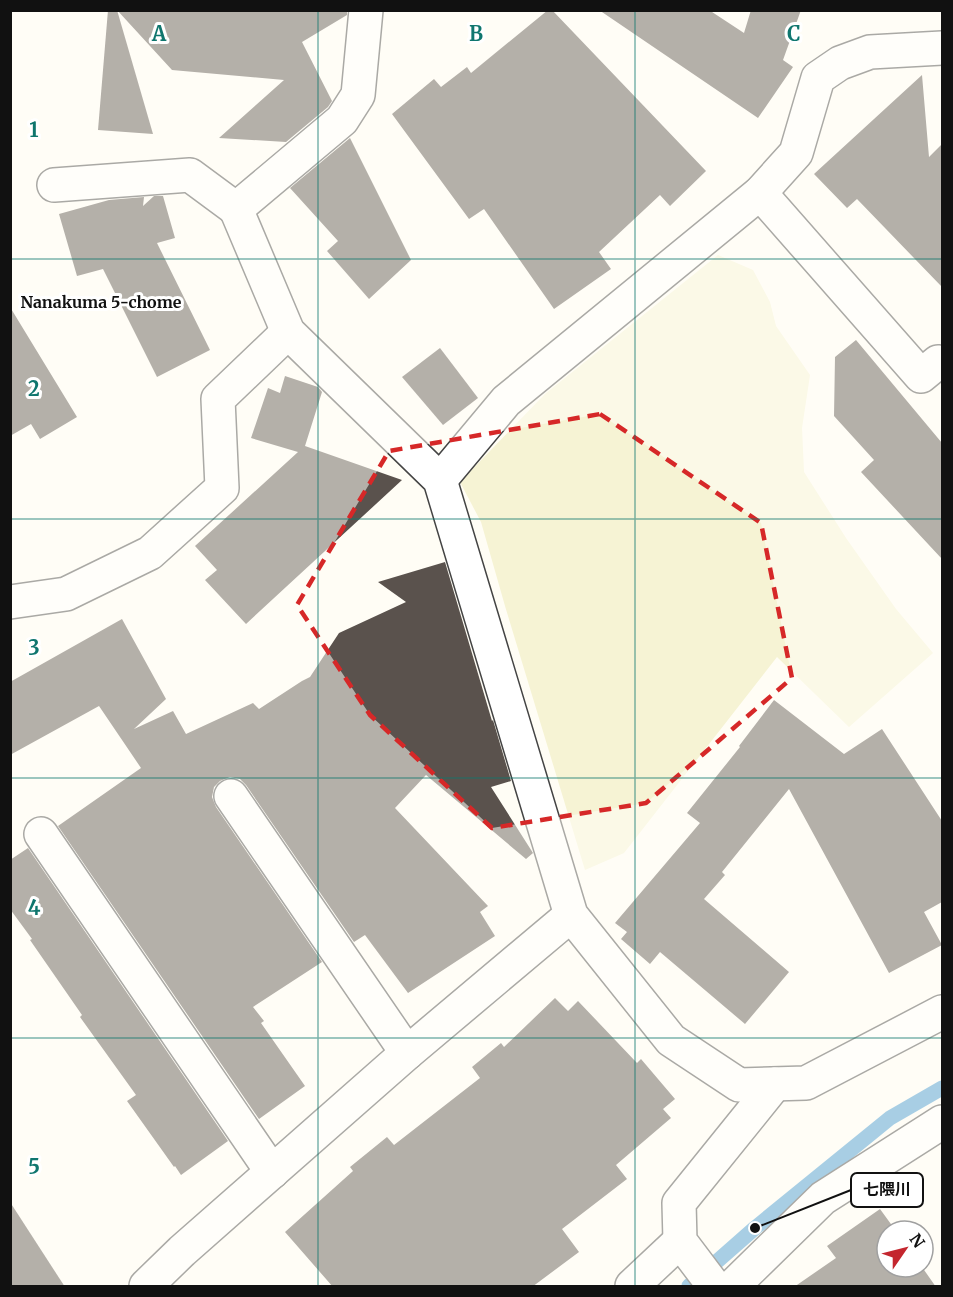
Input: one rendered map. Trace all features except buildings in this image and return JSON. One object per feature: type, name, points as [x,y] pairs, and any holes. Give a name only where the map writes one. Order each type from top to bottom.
[{"type":"street","points":[[236,209],[342,120],[358,95],[366,10]]},
{"type":"street","points":[[440,480],[506,400],[760,193],[796,153],[818,78],[840,63],[870,52],[942,48]]},
{"type":"street","points":[[54,185],[190,175],[236,209],[288,332],[440,480],[571,915],[671,1040],[739,1085],[806,1083],[942,1012]]},
{"type":"street","points":[[760,193],[921,376],[938,362]]},
{"type":"street","points":[[10,602],[66,594],[150,553],[222,488],[218,399],[288,332]]},
{"type":"street","points":[[231,796],[407,1053]]},
{"type":"street","points":[[41,834],[272,1172]]},
{"type":"street","points":[[146,1287],[182,1251],[407,1053],[571,915]]},
{"type":"street","points":[[714,1287],[680,1241],[679,1203],[775,1084]]},
{"type":"street","points":[[733,1287],[823,1198],[942,1122]]},
{"type":"street","points":[[632,1287],[680,1241]]},
{"type":"highlighted area","points":[[600,414],[761,523],[792,678],[646,803],[492,828],[370,715],[297,605],[389,451]]},
{"type":"shaded area","points":[[718,255],[753,270],[770,302],[776,326],[810,375],[802,428],[804,472],[846,538],[896,609],[933,653],[849,727],[777,657],[624,853],[585,870],[481,522],[460,482],[545,394]]},
{"type":"waterway","points":[[689,1286],[755,1228],[890,1118],[942,1088]]},
{"type":"place","name":"七隈川","points":[[755,1228]]},
{"type":"district","name":"Nanakuma 5-chome","points":[[101,302]]}]
